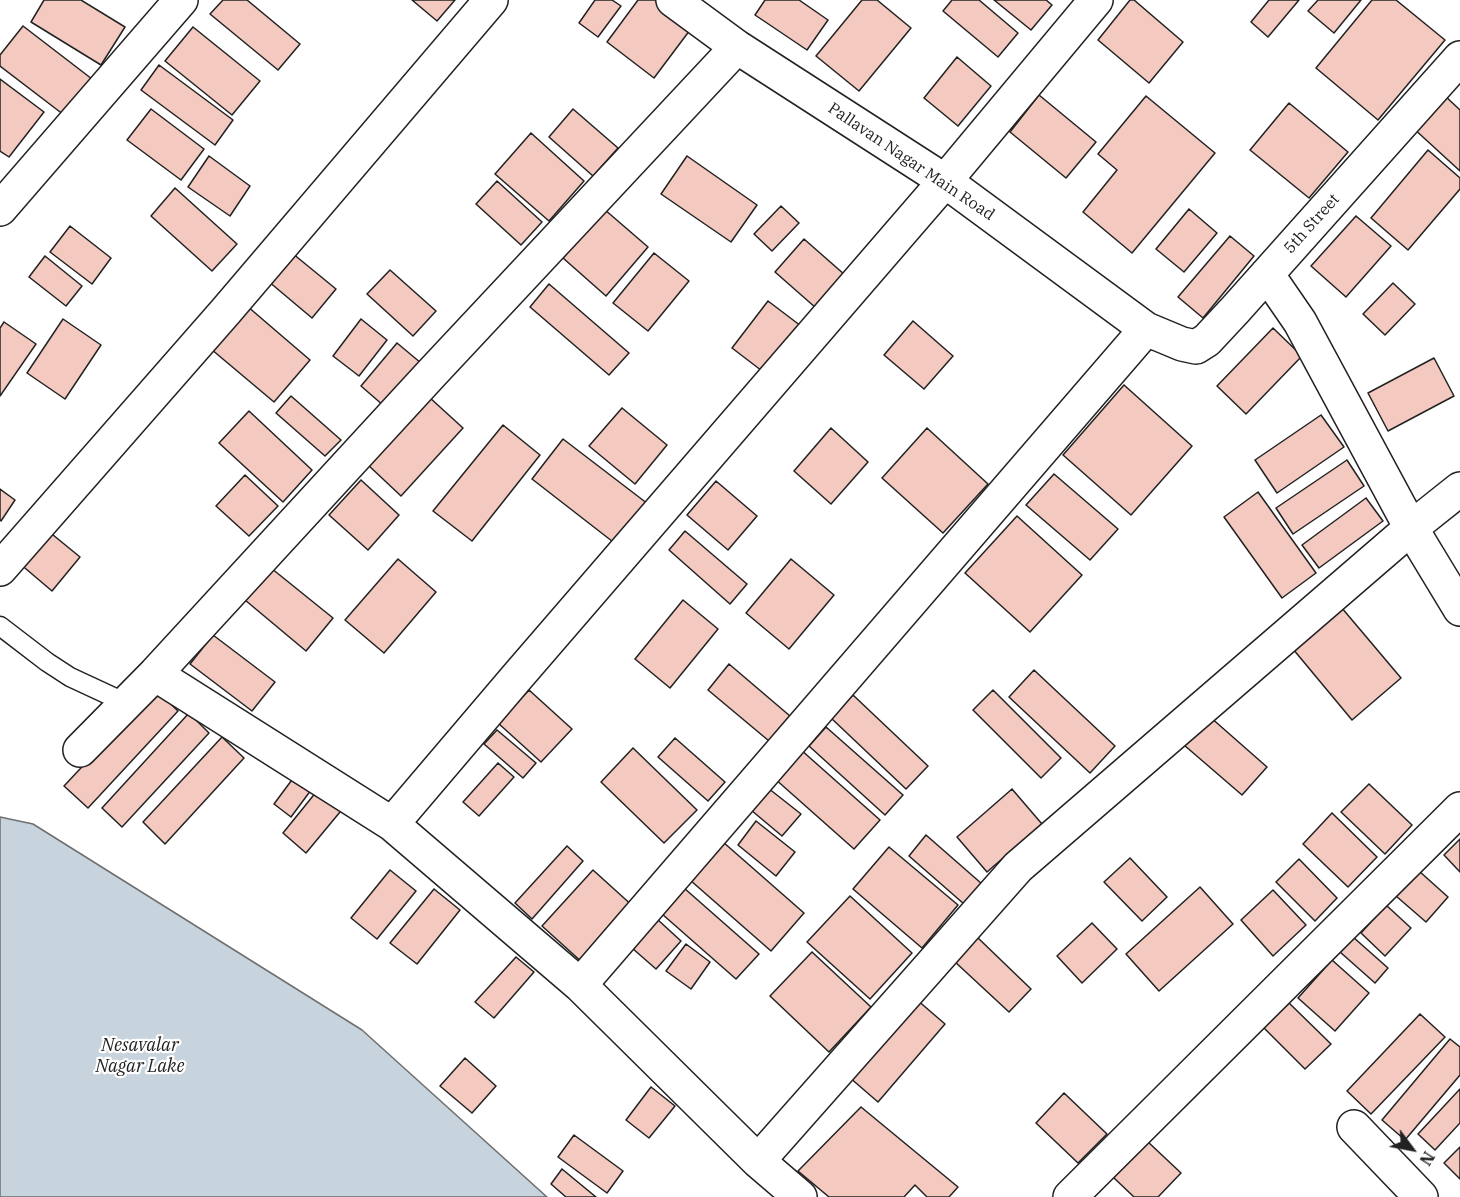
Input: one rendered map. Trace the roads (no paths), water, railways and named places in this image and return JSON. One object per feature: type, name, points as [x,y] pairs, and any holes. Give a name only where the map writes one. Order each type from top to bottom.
[{"type":"street","points":[[0,209],[182,0]]},
{"type":"street","points":[[0,569],[226,311],[491,0]]},
{"type":"street","name":"Pallavan Nagar Main Road","points":[[673,0],[737,46],[945,181],[1146,329]]},
{"type":"street","points":[[392,824],[945,181],[1096,0]]},
{"type":"street","points":[[80,750],[155,674],[737,46]]},
{"type":"street","name":"5th Street","points":[[1146,329],[1182,344],[1196,347],[1207,340],[1460,58]]},
{"type":"street","points":[[1267,274],[1300,322],[1411,528],[1460,609]]},
{"type":"street","points":[[580,985],[1146,329]]},
{"type":"street","points":[[758,1161],[1018,867],[1411,528],[1460,489]]},
{"type":"street","points":[[155,674],[392,824],[580,985],[758,1161],[800,1197]]},
{"type":"street","points":[[1087,1192],[1460,808]]},
{"type":"street","points":[[1354,1126],[1421,1197]]},
{"type":"lane","points":[[0,626],[70,677],[126,703]]},
{"type":"water","name":"Nesavalar Nagar Lake","points":[[0,817],[33,824],[362,1030],[547,1197],[0,1197]]}]
